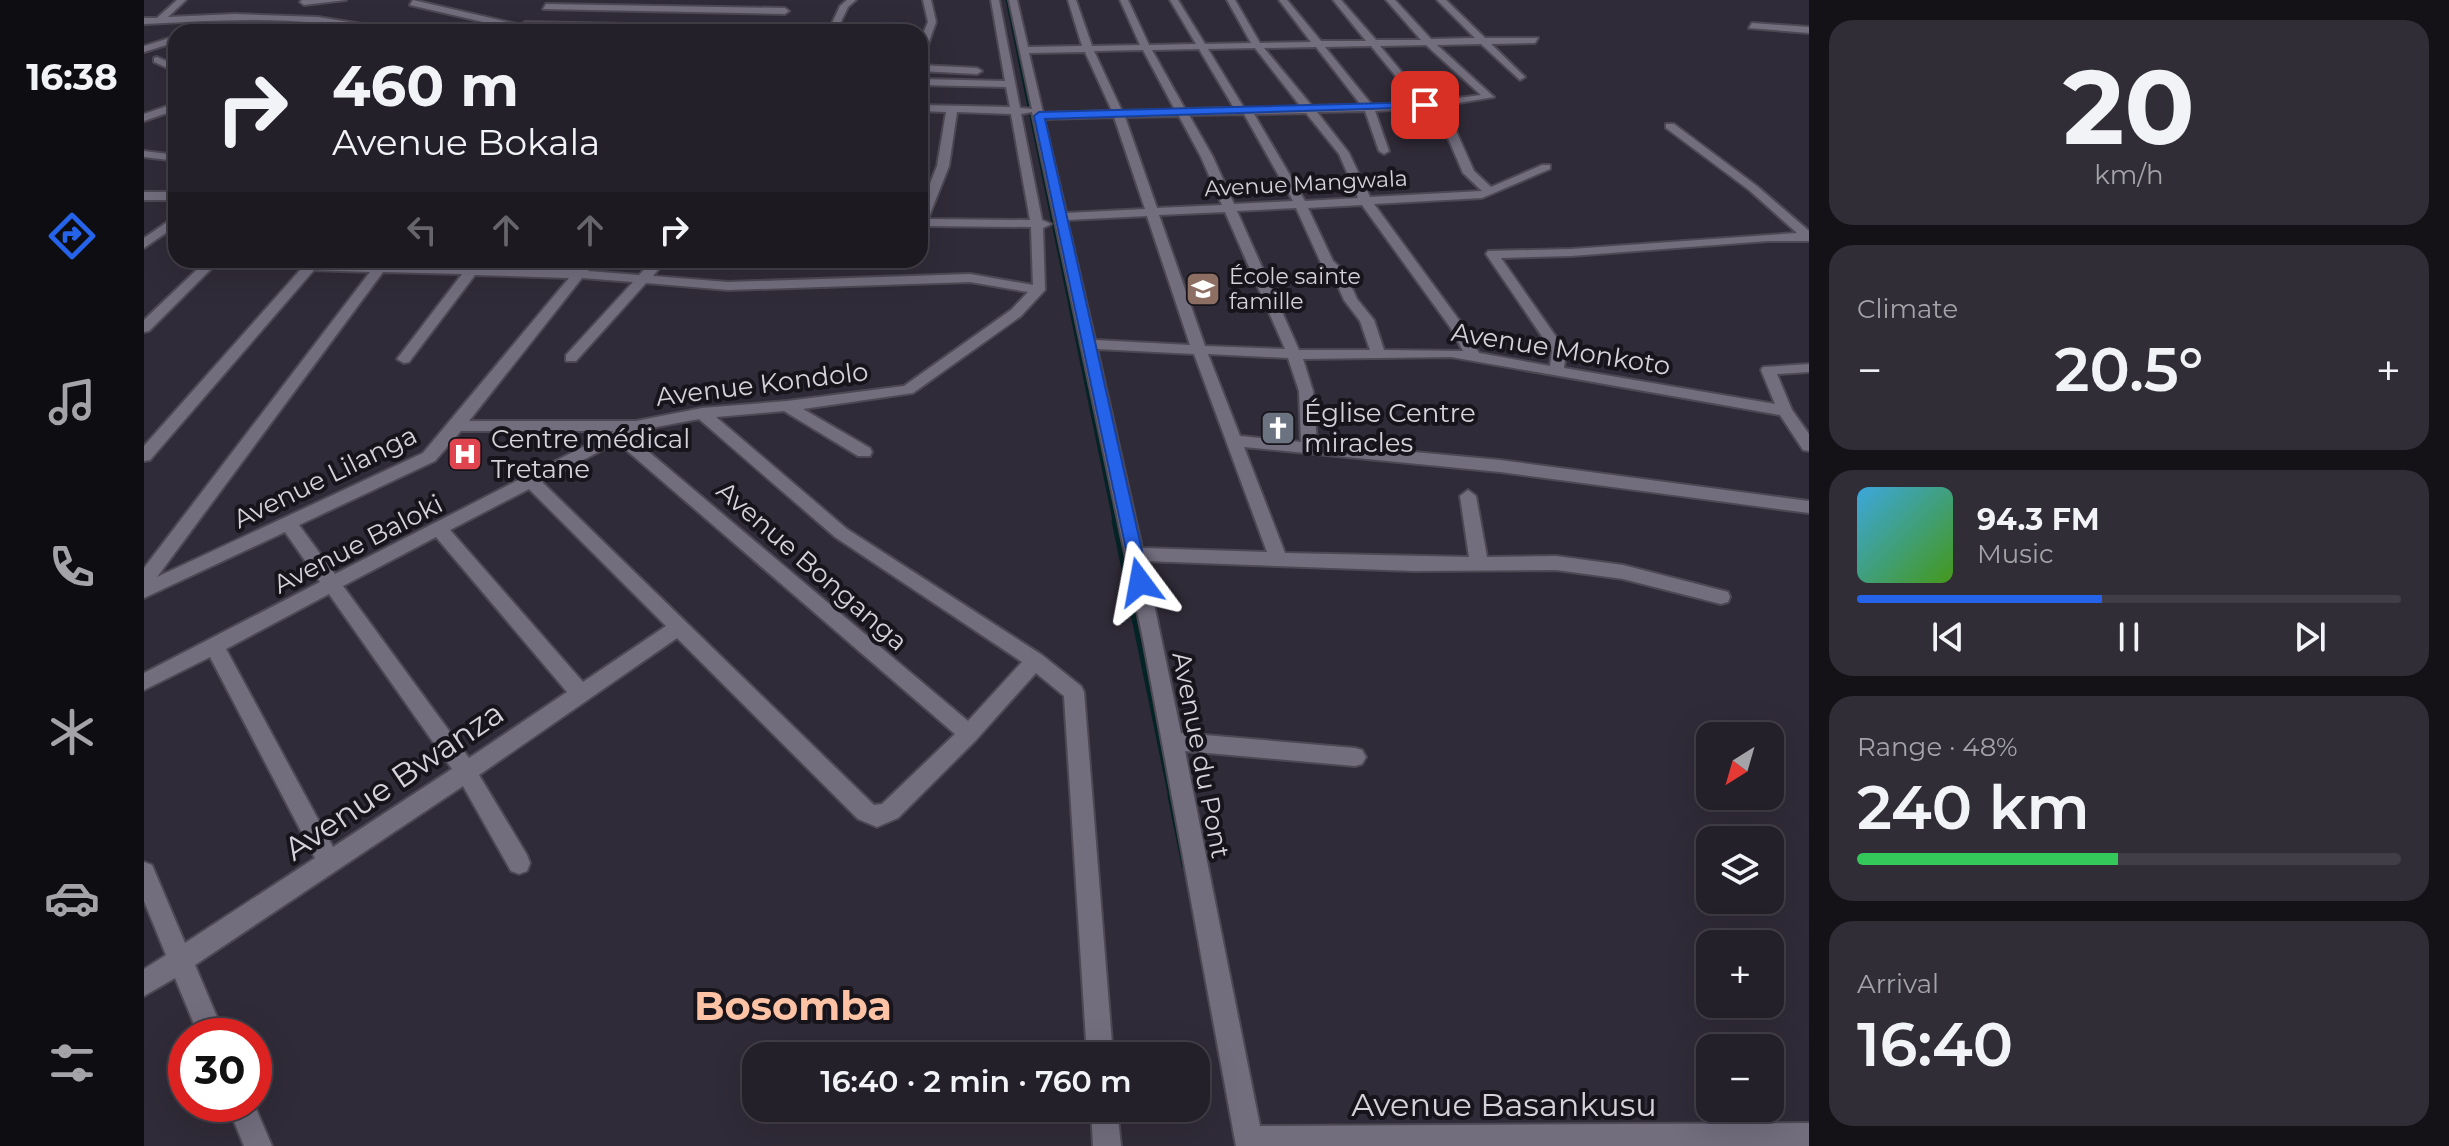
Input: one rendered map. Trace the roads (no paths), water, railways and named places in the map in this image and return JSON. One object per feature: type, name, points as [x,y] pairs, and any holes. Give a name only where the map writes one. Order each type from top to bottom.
[{"type":"street","points":[[160,20],[182,0]]},
{"type":"street","points":[[284,18],[305,1],[342,0]]},
{"type":"street","points":[[523,24],[556,0]]},
{"type":"street","points":[[776,24],[793,0]]},
{"type":"street","points":[[836,24],[844,6],[852,0]]},
{"type":"street","points":[[927,0],[932,22],[928,32]]},
{"type":"street","points":[[368,268],[579,274],[728,286],[940,277],[986,279],[1038,290],[1054,223],[1031,112],[1011,84],[995,0]]},
{"type":"street","name":"Avenue du Pont","points":[[1013,0],[1025,50],[1031,112],[1054,223],[1088,344],[1172,741],[1249,1143]]},
{"type":"street","points":[[1072,0],[1088,49],[1118,113],[1199,349],[1278,558]]},
{"type":"street","points":[[1124,0],[1146,48],[1207,157],[1294,354],[1306,391],[1309,448]]},
{"type":"street","points":[[1174,0],[1300,203],[1327,263],[1340,275],[1351,300],[1367,320],[1378,353]]},
{"type":"street","points":[[1231,0],[1257,45],[1344,153],[1365,200],[1457,327],[1473,356]]},
{"type":"street","points":[[1283,0],[1369,108],[1384,151]]},
{"type":"street","points":[[1337,0],[1425,105],[1447,122],[1469,173],[1490,192]]},
{"type":"street","points":[[928,108],[1181,112],[1369,108],[1489,97],[1426,40],[1390,0]]},
{"type":"street","points":[[1441,0],[1520,77]]},
{"type":"street","points":[[413,3],[501,24]]},
{"type":"street","points":[[546,7],[785,11]]},
{"type":"street","points":[[218,24],[234,13]]},
{"type":"street","points":[[144,21],[222,18],[234,13],[337,24]]},
{"type":"street","points":[[1752,26],[1809,30]]},
{"type":"street","points":[[1796,29],[1809,37]]},
{"type":"street","points":[[1025,50],[1535,40]]},
{"type":"street","points":[[144,49],[168,42]]},
{"type":"street","points":[[157,60],[168,65]]},
{"type":"street","points":[[928,68],[1011,72]]},
{"type":"street","points":[[928,82],[1011,84]]},
{"type":"street","points":[[144,118],[168,109]]},
{"type":"street","points":[[928,204],[943,166],[952,109]]},
{"type":"street","points":[[1670,126],[1753,188],[1808,236]]},
{"type":"street","points":[[144,154],[168,157]]},
{"type":"street","name":"Avenue Mangwala","points":[[928,222],[1054,223],[1152,210],[1482,195],[1546,167]]},
{"type":"street","points":[[144,196],[168,196]]},
{"type":"street","points":[[144,228],[168,225]]},
{"type":"street","points":[[144,244],[168,227]]},
{"type":"street","points":[[1556,371],[1559,351],[1492,254],[1544,255],[1746,236],[1808,236]]},
{"type":"street","points":[[144,328],[206,268]]},
{"type":"street","points":[[144,456],[309,268]]},
{"type":"street","points":[[404,359],[473,268]]},
{"type":"street","name":"Avenue Lilanga","points":[[144,591],[429,457],[584,268]]},
{"type":"street","points":[[571,358],[653,268]]},
{"type":"street","points":[[144,581],[379,269]]},
{"type":"street","name":"Avenue Kondolo","points":[[457,426],[628,431],[702,413],[787,406],[908,390],[1016,313],[1038,290]]},
{"type":"street","name":"Avenue Monkoto","points":[[1088,344],[1294,354],[1473,356],[1785,411]]},
{"type":"street","points":[[1809,368],[1768,370],[1785,411],[1809,446]]},
{"type":"street","points":[[787,406],[864,452]]},
{"type":"street","points":[[702,413],[841,533],[1035,661],[1074,692],[1099,1042]]},
{"type":"street","name":"Avenue Baloki","points":[[144,682],[628,431]]},
{"type":"street","name":"Avenue Bonganga","points":[[628,431],[969,734]]},
{"type":"street","points":[[1234,441],[1500,466],[1809,507]]},
{"type":"street","points":[[532,482],[866,812],[877,817],[890,811],[969,734],[1035,661]]},
{"type":"street","points":[[1468,496],[1479,564]]},
{"type":"street","points":[[288,523],[466,772],[519,863]]},
{"type":"street","points":[[440,530],[581,694]]},
{"type":"street","points":[[1133,554],[1414,564],[1556,563],[1623,572],[1721,597]]},
{"type":"street","name":"Avenue Bwanza","points":[[144,984],[330,863],[677,628]]},
{"type":"street","points":[[215,647],[330,863]]},
{"type":"street","points":[[1172,741],[1355,757]]},
{"type":"street","points":[[144,873],[204,1018]]},
{"type":"street","points":[[248,1122],[258,1146]]},
{"type":"street","points":[[1105,1122],[1107,1146]]},
{"type":"street","name":"Avenue Basankusu","points":[[1249,1143],[1809,1137]]},
{"type":"waterway","points":[[1007,0],[1070,306]]},
{"type":"waterway","points":[[1070,304],[1115,523]]},
{"type":"waterway","points":[[1114,521],[1171,798]]},
{"type":"waterway","points":[[1171,796],[1185,865]]},
{"type":"place","name":"École sainte famille","points":[[1203,289]]},
{"type":"place","name":"Église Centre miracles","points":[[1278,428]]},
{"type":"place","name":"Centre médical Tretane","points":[[465,454]]},
{"type":"district","name":"Bosomba","points":[[793,1006]]}]
